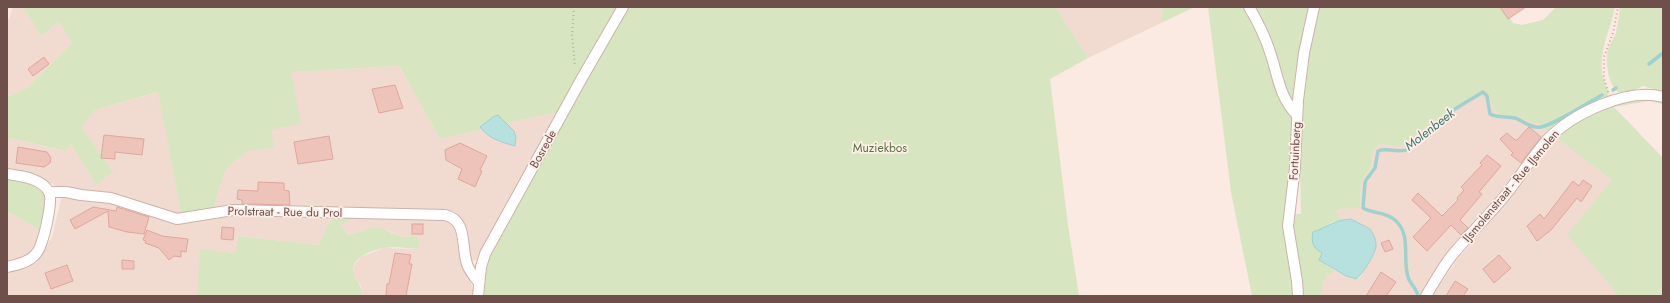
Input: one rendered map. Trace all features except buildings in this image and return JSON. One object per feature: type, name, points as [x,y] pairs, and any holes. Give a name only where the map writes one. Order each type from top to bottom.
[{"type":"street","name":"Bosrede","points":[[478,296],[485,254],[623,7]]},
{"type":"street","points":[[1249,7],[1266,42],[1287,104],[1296,115]]},
{"type":"street","name":"Fortuinberg","points":[[1298,296],[1288,226],[1295,166],[1296,115],[1304,53],[1314,7]]},
{"type":"street","name":"IJsmolenstraat - Rue IJsmolen","points":[[1426,296],[1454,253],[1516,182],[1547,141],[1558,130],[1572,120],[1612,101],[1641,95],[1663,97]]},
{"type":"street","points":[[7,174],[36,180],[49,192],[50,201],[42,243],[38,252],[32,258],[23,263],[7,267]]},
{"type":"street","name":"Prolstraat - Rue du Prol","points":[[49,192],[66,192],[100,198],[111,198],[177,219],[233,210],[445,215],[451,217],[460,225],[467,264],[479,283]]},
{"type":"path","points":[[574,7],[572,35],[574,64],[576,73],[582,78]]},
{"type":"path","points":[[1612,101],[1604,78],[1604,57],[1613,33],[1618,7]]},
{"type":"shaded area","points":[[13,7],[23,7],[41,36],[59,22],[72,43],[27,88],[7,97],[7,19],[9,19]]},
{"type":"shaded area","points":[[1056,7],[1163,7],[1161,23],[1088,58]]},
{"type":"shaded area","points":[[399,66],[440,139],[561,111],[481,258],[472,262],[462,219],[456,215],[214,210],[224,174],[229,166],[271,130],[291,72]]},
{"type":"shaded area","points":[[1485,90],[1493,108],[1539,124],[1550,133],[1469,229],[1421,296],[1320,296],[1327,273],[1332,276],[1334,270],[1352,279],[1356,279],[1361,276],[1364,270],[1370,229],[1352,219],[1343,220],[1335,210],[1360,208],[1361,183],[1371,167],[1373,151],[1380,144],[1394,146]]},
{"type":"shaded area","points":[[159,92],[181,213],[171,213],[57,186],[29,174],[7,169],[7,149],[10,138],[64,151],[71,144],[96,185],[113,172],[80,127],[95,110]]},
{"type":"shaded area","points":[[1556,138],[1612,180],[1568,235],[1619,296],[1432,296],[1457,260],[1505,204]]},
{"type":"shaded area","points":[[62,195],[108,200],[170,221],[225,214],[340,214],[327,225],[319,245],[238,236],[235,253],[201,250],[197,296],[7,296],[7,271],[28,267],[37,262],[52,237]]},
{"type":"shaded area","points":[[11,213],[40,231],[34,249],[25,257],[7,261],[7,214]]},
{"type":"shaded area","points":[[355,214],[439,217],[456,223],[465,265],[473,289],[473,296],[362,296],[361,286],[353,273],[354,266],[361,257],[384,248],[418,249],[412,236],[402,237],[389,231],[364,230],[348,235],[341,225],[355,218]]},
{"type":"green space","name":"Muziekbos","points":[[23,7],[1056,7],[1088,58],[1050,79],[1068,225],[1079,296],[484,296],[484,281],[491,252],[570,109],[440,139],[399,66],[291,72],[301,123],[271,130],[274,147],[248,151],[229,166],[224,174],[214,210],[198,213],[181,213],[158,92],[95,110],[81,127],[113,172],[96,185],[71,144],[65,151],[10,138],[7,149],[7,97],[27,88],[72,43],[59,22],[41,36]]},
{"type":"green space","points":[[1163,7],[1195,7],[1161,23]]},
{"type":"green space","points":[[1208,7],[1311,7],[1296,125],[1295,214],[1301,214],[1299,124],[1307,53],[1317,7],[1504,7],[1513,23],[1522,25],[1543,20],[1556,7],[1615,7],[1602,56],[1602,72],[1609,93],[1607,98],[1550,133],[1539,124],[1499,114],[1493,108],[1485,90],[1450,111],[1408,145],[1394,146],[1380,144],[1373,151],[1371,167],[1361,183],[1360,208],[1335,210],[1343,220],[1332,222],[1324,228],[1322,253],[1319,260],[1334,270],[1332,276],[1327,273],[1320,296],[1252,296],[1231,192]]},
{"type":"green space","points":[[1620,7],[1663,7],[1663,92],[1643,86],[1628,93],[1619,93],[1612,85],[1607,67],[1607,54],[1615,34]]},
{"type":"green space","points":[[1645,98],[1663,101],[1663,104],[1650,101],[1614,107],[1663,158],[1663,296],[1619,296],[1567,235],[1612,180],[1556,138],[1576,121],[1618,102]]},
{"type":"green space","points":[[7,178],[40,187],[44,192],[46,206],[40,231],[11,213],[7,214]]},
{"type":"green space","points":[[340,214],[355,214],[355,218],[341,225],[348,235],[372,228],[380,228],[402,237],[417,237],[420,243],[418,249],[388,247],[369,252],[356,261],[353,270],[361,288],[362,296],[197,296],[200,249],[235,253],[238,236],[319,245],[327,225]]},
{"type":"water","points":[[498,115],[514,131],[516,137],[515,146],[491,137],[480,127]]},
{"type":"water","points":[[1351,219],[1370,229],[1376,242],[1376,247],[1370,261],[1356,279],[1346,276],[1319,260],[1322,253],[1313,245],[1312,239],[1313,232],[1335,222]]},
{"type":"waterway","name":"Molenbeek","points":[[1649,64],[1663,53]]},
{"type":"waterway","name":"Molenbeek","points":[[1418,296],[1410,282],[1406,270],[1405,240],[1400,226],[1395,220],[1387,215],[1363,208],[1365,183],[1375,168],[1378,151],[1401,151],[1409,149],[1450,112],[1483,92],[1487,96],[1490,114],[1515,118],[1531,126],[1538,127],[1554,122],[1602,95]]}]
